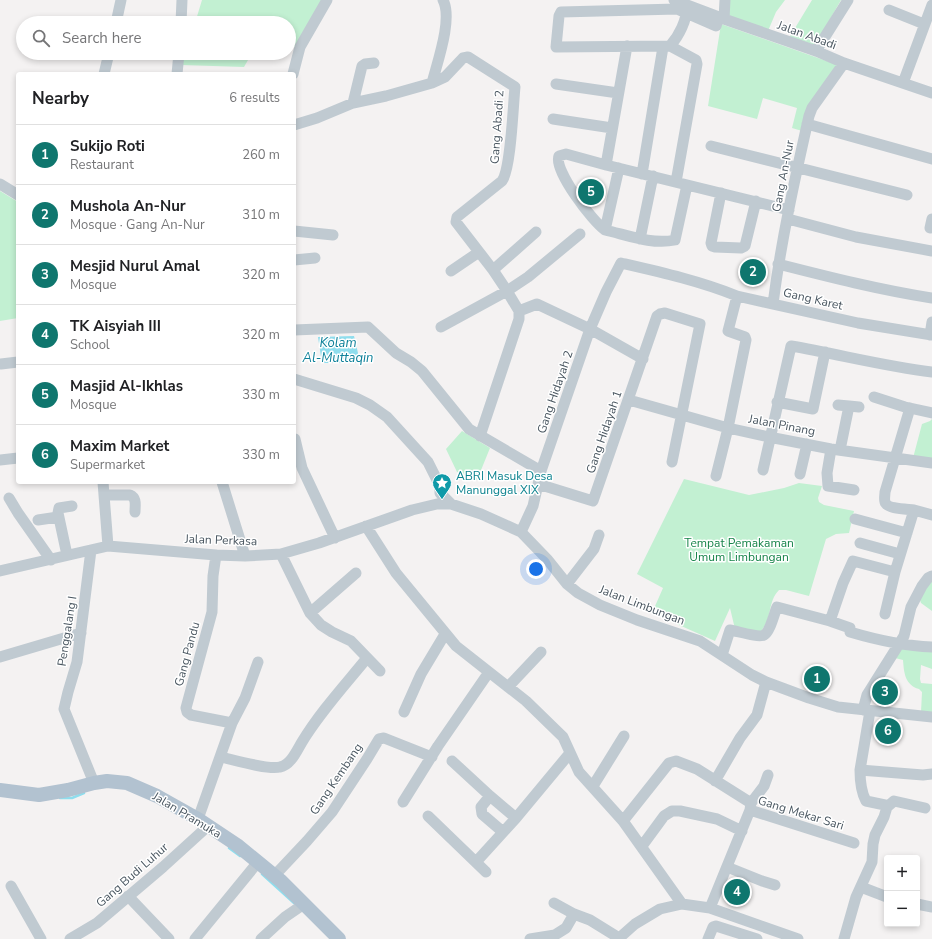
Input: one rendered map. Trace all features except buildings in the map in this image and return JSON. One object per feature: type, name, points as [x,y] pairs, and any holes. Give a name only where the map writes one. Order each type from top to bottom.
[{"type":"main road","name":"Jalan Pramuka","points":[[0,790],[39,795],[68,790],[94,782],[107,782],[127,784],[157,796],[237,845],[275,875],[336,938]]},
{"type":"street","points":[[118,16],[121,0]]},
{"type":"street","points":[[181,16],[182,0]]},
{"type":"street","points":[[294,72],[300,47],[328,0]]},
{"type":"street","points":[[432,83],[441,54],[444,35],[445,7],[443,0]]},
{"type":"street","name":"Jalan Abadi","points":[[674,0],[687,9],[720,21],[816,51],[844,63],[932,93]]},
{"type":"street","points":[[720,21],[725,0]]},
{"type":"street","points":[[816,51],[848,0]]},
{"type":"street","points":[[903,83],[932,5]]},
{"type":"street","points":[[642,174],[666,47],[677,38],[687,9],[562,12],[559,16],[556,47],[666,47],[693,58],[697,64],[682,184],[675,240],[663,242],[605,230],[599,226],[577,198],[560,168],[558,160],[559,156],[566,154],[606,165],[642,174],[653,176],[682,184],[756,201],[788,215],[856,237],[932,252]]},
{"type":"street","points":[[889,10],[924,24]]},
{"type":"street","points":[[606,165],[627,46]]},
{"type":"street","name":"Gang Abadi 2","points":[[296,124],[317,118],[353,103],[386,96],[445,78],[463,58],[468,57],[515,87],[508,161],[505,177],[457,217],[456,222],[508,291],[519,311]]},
{"type":"street","points":[[104,72],[107,60]]},
{"type":"street","points":[[177,72],[178,60]]},
{"type":"street","points":[[353,103],[362,66],[364,64],[374,63]]},
{"type":"street","name":"Gang An-Nur","points":[[773,304],[778,264],[807,124],[812,108],[844,63]]},
{"type":"street","points":[[556,84],[618,93]]},
{"type":"street","points":[[553,119],[612,128]]},
{"type":"street","points":[[807,124],[932,159]]},
{"type":"street","points":[[711,146],[907,195]]},
{"type":"street","points":[[605,230],[619,168]]},
{"type":"street","points":[[640,238],[653,176]]},
{"type":"street","points":[[0,184],[16,194]]},
{"type":"street","points":[[721,193],[711,243],[712,246],[715,247],[741,248],[745,246],[756,201]]},
{"type":"street","points":[[296,231],[333,235]]},
{"type":"street","points":[[493,270],[536,232]]},
{"type":"street","points":[[441,327],[508,291],[528,277],[580,234]]},
{"type":"street","points":[[451,271],[479,252]]},
{"type":"street","points":[[296,260],[315,258]]},
{"type":"street","name":"Gang Karet","points":[[621,262],[680,277],[737,296],[858,323],[931,335]]},
{"type":"street","name":"Gang Hidayah 2","points":[[521,532],[533,506],[542,471],[590,329],[621,262]]},
{"type":"street","points":[[778,264],[898,293],[932,298]]},
{"type":"street","points":[[716,476],[728,428],[746,340],[745,337],[728,331],[737,296]]},
{"type":"street","points":[[480,436],[519,319],[519,311],[537,304],[590,329],[644,359]]},
{"type":"street","name":"Gang Hidayah 1","points":[[538,484],[594,501],[644,359],[657,316],[665,313],[700,324],[682,415]]},
{"type":"street","points":[[931,335],[932,322]]},
{"type":"street","points":[[296,330],[368,327],[396,353],[422,371],[469,429],[542,471]]},
{"type":"street","points":[[762,470],[791,346],[888,366],[932,372]]},
{"type":"street","points":[[777,402],[813,410],[825,352]]},
{"type":"street","points":[[1,364],[16,362]]},
{"type":"street","name":"Jalan Limbungan","points":[[296,380],[356,398],[370,405],[387,417],[428,462],[438,481],[440,493],[451,504],[481,514],[521,532],[547,559],[567,584],[578,593],[600,605],[638,620],[700,641],[752,675],[766,682],[822,702],[867,711],[932,717]]},
{"type":"street","points":[[874,397],[932,413]]},
{"type":"street","name":"Jalan Pinang","points":[[629,400],[728,428],[770,437],[836,450],[932,463]]},
{"type":"street","points":[[849,406],[836,450],[827,473],[828,486],[854,490]]},
{"type":"street","points":[[910,408],[886,492],[885,502],[887,506],[893,508],[914,510],[932,515]]},
{"type":"street","points":[[672,462],[682,415]]},
{"type":"street","points":[[800,474],[807,444]]},
{"type":"street","points":[[296,449],[298,470],[335,538]]},
{"type":"street","points":[[0,460],[16,458]]},
{"type":"street","points":[[103,484],[108,546]]},
{"type":"street","points":[[223,484],[245,556]]},
{"type":"street","points":[[437,504],[440,493]]},
{"type":"street","points":[[104,495],[133,496],[135,500],[135,512]]},
{"type":"street","points":[[9,498],[51,560]]},
{"type":"street","name":"Jalan Perkasa","points":[[0,571],[108,546],[216,555],[245,556],[280,554],[319,544],[412,510],[437,504],[451,504]]},
{"type":"street","points":[[67,555],[58,517],[58,510],[59,508],[72,506]]},
{"type":"street","points":[[884,614],[906,533],[914,510]]},
{"type":"street","points":[[38,520],[58,517]]},
{"type":"street","points":[[855,519],[906,533]]},
{"type":"street","points":[[366,526],[396,573],[456,646],[526,701],[563,737],[579,772],[623,821],[682,904]]},
{"type":"street","points":[[567,584],[594,549],[599,535]]},
{"type":"street","points":[[860,543],[900,554]]},
{"type":"street","name":"Penggalang I","points":[[91,550],[77,662],[64,709],[94,782]]},
{"type":"street","points":[[280,554],[310,613],[321,625],[351,641],[380,672]]},
{"type":"street","name":"Gang Pandu","points":[[216,555],[213,576],[212,612],[186,708],[187,712],[191,715],[232,723]]},
{"type":"street","points":[[830,620],[853,560],[895,572]]},
{"type":"street","points":[[310,613],[356,573]]},
{"type":"street","points":[[887,807],[885,805],[866,801],[862,790],[860,770],[867,711],[867,695],[906,630],[908,615],[922,586],[928,578],[932,576]]},
{"type":"street","points":[[722,655],[730,630],[761,637],[766,635],[777,607],[830,620],[850,628],[850,632],[898,644],[932,647]]},
{"type":"street","points":[[0,657],[80,633]]},
{"type":"street","points":[[404,712],[421,674],[446,634]]},
{"type":"street","points":[[508,687],[541,652]]},
{"type":"street","points":[[220,757],[270,767],[280,767],[285,765],[291,759],[307,733],[367,658]]},
{"type":"street","points":[[202,823],[220,757],[232,723],[245,698],[258,662]]},
{"type":"street","points":[[403,802],[438,746],[489,672]]},
{"type":"street","points":[[715,781],[740,738],[758,715],[766,682]]},
{"type":"street","points":[[592,786],[624,736]]},
{"type":"street","name":"Gang Kembang","points":[[275,875],[332,812],[379,739],[384,738],[432,757]]},
{"type":"street","points":[[476,862],[516,818],[570,753]]},
{"type":"street","points":[[452,761],[516,818]]},
{"type":"street","points":[[623,821],[669,763],[673,761],[697,769],[750,807],[764,786],[768,775]]},
{"type":"street","points":[[860,770],[923,775],[932,774]]},
{"type":"street","points":[[490,796],[481,807],[481,813],[503,832]]},
{"type":"street","points":[[844,939],[856,897],[872,862],[875,835],[887,807],[894,801],[925,808]]},
{"type":"street","name":"Gang Mekar Sari","points":[[710,908],[742,831],[750,807],[854,842]]},
{"type":"street","points":[[642,846],[664,816],[672,811],[680,811],[717,819],[742,831]]},
{"type":"street","points":[[428,816],[486,872]]},
{"type":"street","name":"Gang Budi Luhur","points":[[70,939],[97,923],[163,867],[202,823]]},
{"type":"street","points":[[195,939],[258,862]]},
{"type":"street","points":[[727,867],[762,881],[775,884]]},
{"type":"street","points":[[11,886],[41,939]]},
{"type":"street","points":[[861,887],[884,896]]},
{"type":"street","points":[[128,896],[169,939]]},
{"type":"street","points":[[554,903],[574,914],[590,920],[618,939],[635,924],[660,909],[682,904],[710,908],[798,939]]},
{"type":"street","points":[[261,939],[285,917],[304,904]]},
{"type":"street","points":[[920,905],[932,907]]},
{"type":"street","points":[[530,939],[555,935],[566,928],[574,914]]},
{"type":"street","points":[[708,939],[713,927],[716,926],[757,939]]},
{"type":"green space","points":[[202,0],[324,0],[296,45],[296,16],[197,16]]},
{"type":"green space","points":[[728,0],[785,0],[776,12],[768,31],[734,20],[728,14]]},
{"type":"green space","points":[[812,0],[841,0],[814,47],[789,38]]},
{"type":"green space","points":[[721,24],[838,65],[802,131],[792,128],[797,108],[763,98],[757,119],[708,106]]},
{"type":"green space","points":[[182,60],[248,60],[244,67],[182,65]]},
{"type":"green space","points":[[0,191],[16,201],[16,318],[0,321]]},
{"type":"green space","points":[[932,419],[932,461],[913,458],[922,424]]},
{"type":"green space","points":[[462,431],[490,448],[477,480],[457,472],[446,449]]},
{"type":"green space","name":"Tempat Pemakaman Umum Limbungan","points":[[684,479],[749,495],[784,488],[799,483],[822,486],[818,498],[819,502],[824,505],[854,511],[849,533],[836,534],[826,539],[809,596],[786,590],[779,590],[773,600],[767,622],[760,632],[735,629],[730,608],[715,641],[652,613],[663,588],[637,574]]},
{"type":"green space","points":[[932,580],[932,611],[921,603],[919,597]]},
{"type":"green space","points":[[902,646],[932,648],[932,669],[921,665],[920,679],[921,683],[932,684],[932,713],[921,712],[922,692],[911,685],[906,678],[903,660],[895,658]]},
{"type":"water","name":"Kolam Al-Muttaqin","points":[[354,336],[358,353],[358,363],[322,363],[318,337]]},
{"type":"waterway","points":[[60,798],[72,798],[84,793]]},
{"type":"waterway","points":[[229,848],[240,856]]},
{"type":"waterway","points":[[262,874],[294,903]]},
{"type":"place","name":"Masjid Al-Ikhlas","points":[[591,192]]},
{"type":"place","name":"Mushola An-Nur","points":[[753,272]]},
{"type":"place","name":"ABRI Masuk Desa Manunggal XIX","points":[[442,500]]},
{"type":"place","name":"Sukijo Roti","points":[[817,679]]},
{"type":"place","name":"Mesjid Nurul Amal","points":[[885,692]]},
{"type":"place","name":"Maxim Market","points":[[888,731]]},
{"type":"place","name":"TK Aisyiah III","points":[[737,892]]}]
